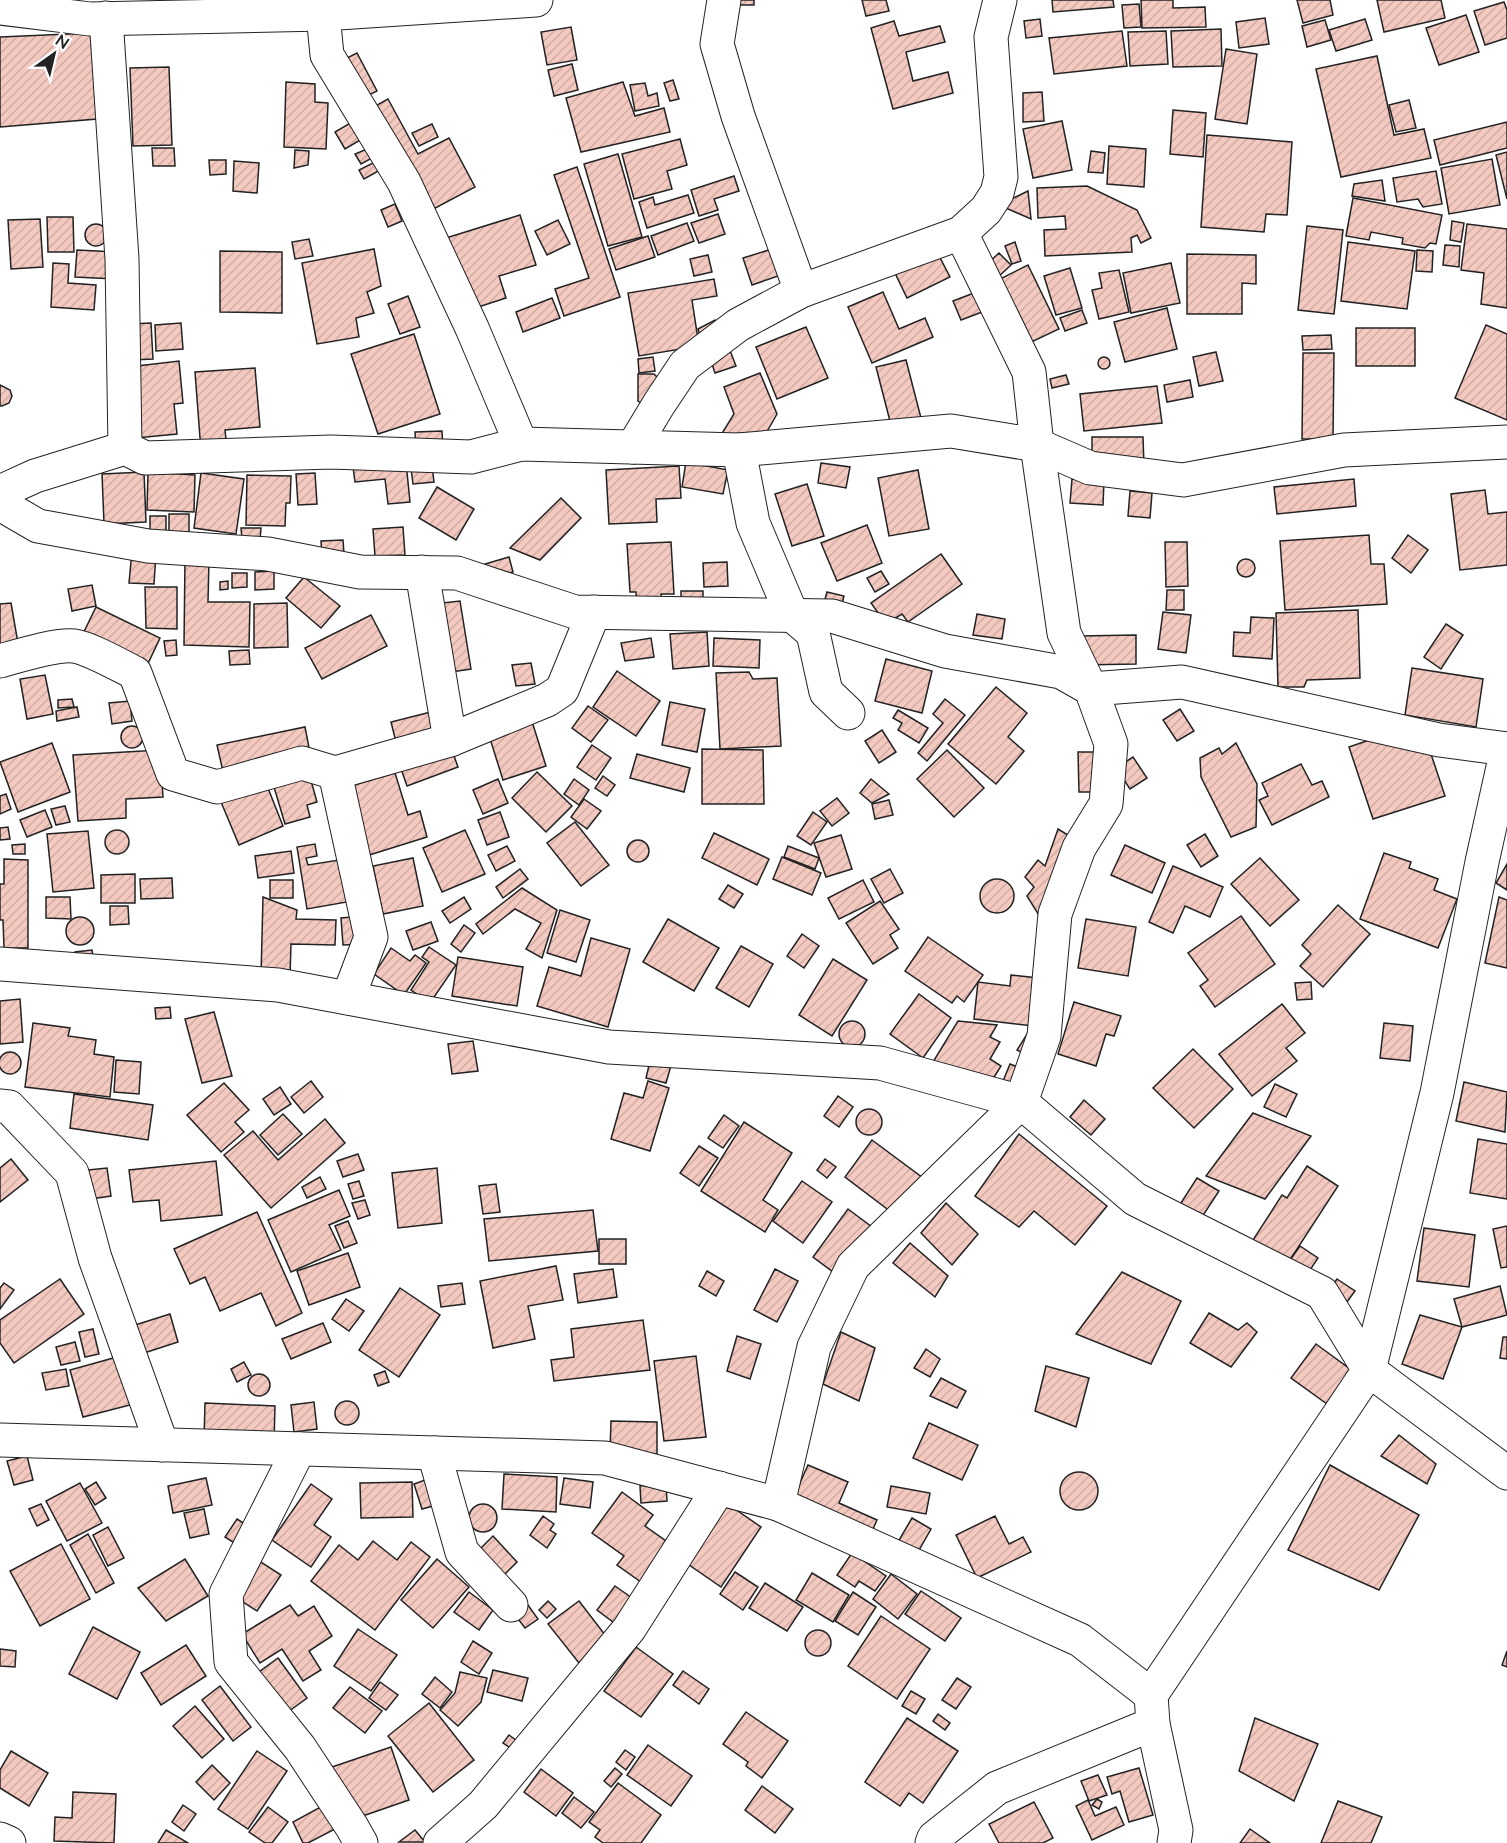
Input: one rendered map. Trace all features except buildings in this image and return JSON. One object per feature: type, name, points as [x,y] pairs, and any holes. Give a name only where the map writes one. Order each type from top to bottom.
[{"type":"street","points":[[0,8],[96,12],[323,14],[536,0]]},
{"type":"street","points":[[724,0],[717,44],[738,116],[801,291]]},
{"type":"street","points":[[633,447],[685,365],[738,325],[801,291],[961,233],[986,210],[997,193],[1001,177],[991,37],[1000,0]]},
{"type":"street","points":[[96,12],[122,259],[125,448]]},
{"type":"street","points":[[323,14],[327,55],[404,182],[472,328],[521,444]]},
{"type":"street","points":[[778,1504],[814,1347],[854,1266],[1021,1102],[1044,1036],[1055,914],[1079,848],[1106,804],[1111,744],[1091,689],[1064,633],[1029,372],[961,233]]},
{"type":"street","points":[[0,492],[35,476],[125,448],[145,458],[331,452],[471,457],[521,444],[739,450],[951,431],[1037,445],[1090,468],[1183,480],[1344,450],[1507,442]]},
{"type":"street","points":[[739,450],[753,523],[792,615],[813,633],[826,692],[848,713]]},
{"type":"street","points":[[0,504],[38,526],[148,546],[268,554],[360,572],[457,573],[575,612],[832,616],[945,651],[1060,672],[1091,689],[1182,682],[1439,740],[1507,749],[1482,862],[1437,1093],[1368,1370],[1152,1709],[997,1788],[934,1838],[932,1843]]},
{"type":"street","points":[[422,572],[450,740]]},
{"type":"street","points":[[0,661],[44,650],[74,646],[135,673],[173,774],[218,787],[302,763],[335,773],[450,740],[526,710],[562,690],[594,612]]},
{"type":"street","points":[[335,773],[371,937],[348,998]]},
{"type":"street","points":[[0,964],[278,985],[609,1047],[880,1062],[1021,1102],[1135,1199],[1322,1293],[1368,1370],[1507,1473]]},
{"type":"street","points":[[0,1106],[9,1107],[72,1173],[95,1258],[162,1445]]},
{"type":"street","points":[[0,1440],[605,1458],[778,1504],[1080,1640],[1152,1709],[1176,1830],[1174,1843]]},
{"type":"street","points":[[299,1449],[226,1594],[231,1662],[300,1748],[361,1843]]},
{"type":"street","points":[[434,1453],[462,1552],[511,1605]]},
{"type":"street","points":[[440,1843],[483,1805],[629,1629],[719,1488]]},
{"type":"street","points":[[0,1839],[9,1843]]}]
